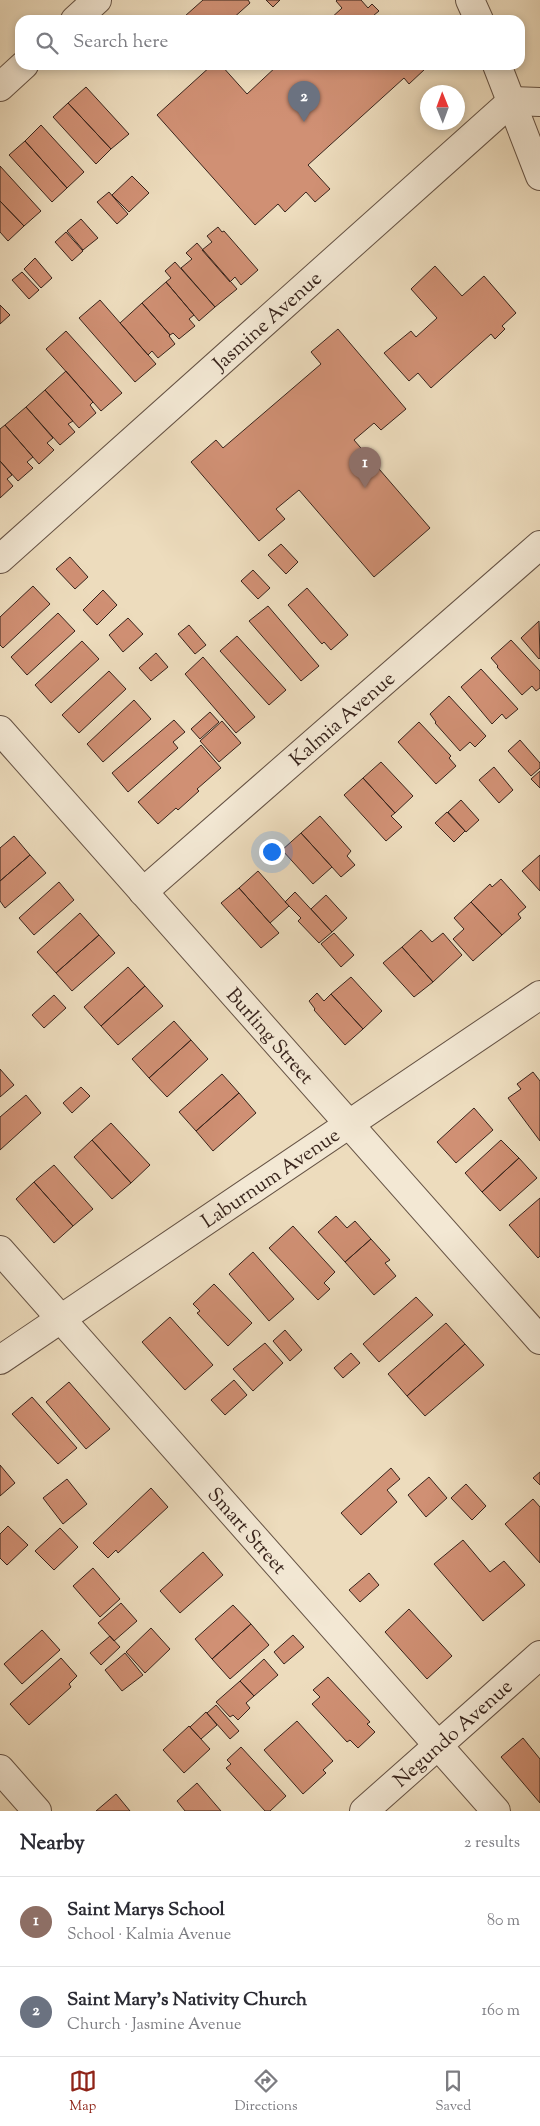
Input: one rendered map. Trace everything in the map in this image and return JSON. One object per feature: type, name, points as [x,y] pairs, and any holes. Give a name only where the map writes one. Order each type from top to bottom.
[{"type":"street","points":[[80,15],[97,0]]},
{"type":"street","points":[[470,0],[477,15]]},
{"type":"street","points":[[0,87],[19,70]]},
{"type":"street","points":[[499,70],[540,176]]},
{"type":"street","points":[[512,101],[540,102]]},
{"type":"street","name":"Jasmine Avenue","points":[[0,559],[512,101]]},
{"type":"street","name":"Kalmia Avenue","points":[[143,892],[540,545]]},
{"type":"street","name":"Burling Street","points":[[0,730],[540,1340]]},
{"type":"street","name":"Laburnum Avenue","points":[[0,1360],[540,995]]},
{"type":"street","name":"Smart Street","points":[[0,1250],[496,1811]]},
{"type":"street","name":"Negundo Avenue","points":[[364,1811],[540,1655]]},
{"type":"street","points":[[0,1770],[37,1811]]},
{"type":"building","points":[[203,0],[248,0],[250,3],[237,15],[186,15]]},
{"type":"building","points":[[266,0],[280,0],[273,7]]},
{"type":"building","points":[[361,0],[368,8],[372,4],[379,11],[374,15],[334,15],[342,8],[336,1]]},
{"type":"building","points":[[206,70],[225,70],[247,94],[273,70],[424,70],[409,84],[404,78],[308,165],[330,189],[315,202],[306,192],[285,212],[278,204],[255,225],[157,115]]},
{"type":"building","points":[[86,87],[129,134],[111,149],[68,103]]},
{"type":"building","points":[[68,103],[111,149],[96,164],[53,117]]},
{"type":"building","points":[[41,125],[84,172],[67,188],[25,141]]},
{"type":"building","points":[[25,141],[67,188],[52,202],[9,155]]},
{"type":"building","points":[[0,166],[41,211],[24,226],[0,201]]},
{"type":"building","points":[[132,176],[149,193],[129,212],[112,195]]},
{"type":"building","points":[[109,192],[128,214],[117,224],[97,202]]},
{"type":"building","points":[[0,201],[24,226],[8,241],[0,232]]},
{"type":"building","points":[[81,219],[98,238],[83,250],[67,231]]},
{"type":"building","points":[[218,227],[222,232],[224,231],[258,270],[241,285],[235,277],[230,282],[202,250],[212,242],[207,236]]},
{"type":"building","points":[[66,232],[83,251],[72,261],[55,242]]},
{"type":"building","points":[[197,243],[237,289],[215,307],[181,268],[192,259],[186,253]]},
{"type":"building","points":[[35,258],[52,278],[41,288],[24,269]]},
{"type":"building","points":[[175,262],[215,307],[199,321],[166,282],[171,278],[165,271]]},
{"type":"building","points":[[435,266],[462,296],[484,276],[516,313],[502,326],[505,329],[495,339],[491,334],[431,388],[418,373],[409,381],[384,353],[411,331],[416,337],[437,318],[411,289]]},
{"type":"building","points":[[22,272],[39,290],[29,299],[12,280]]},
{"type":"building","points":[[166,282],[194,315],[189,319],[195,326],[179,339],[173,333],[170,335],[142,303]]},
{"type":"building","points":[[100,300],[156,364],[135,382],[79,318]]},
{"type":"building","points":[[142,303],[170,335],[175,344],[158,358],[152,351],[148,355],[120,323]]},
{"type":"building","points":[[0,305],[10,315],[0,324]]},
{"type":"building","points":[[338,329],[406,409],[381,430],[374,423],[354,440],[430,528],[374,577],[299,490],[276,509],[285,519],[259,541],[191,462],[216,440],[223,448],[321,364],[311,352]]},
{"type":"building","points":[[66,331],[122,393],[101,411],[46,349]]},
{"type":"building","points":[[66,371],[93,402],[90,405],[96,413],[79,428],[45,390]]},
{"type":"building","points":[[45,390],[73,421],[68,424],[75,432],[60,445],[26,407]]},
{"type":"building","points":[[26,407],[53,438],[47,443],[54,450],[39,464],[5,425]]},
{"type":"building","points":[[5,425],[33,457],[27,462],[33,468],[18,481],[0,461],[0,429]]},
{"type":"building","points":[[0,461],[12,475],[7,479],[13,486],[0,498]]},
{"type":"building","points":[[281,544],[298,562],[286,574],[268,555]]},
{"type":"building","points":[[70,557],[88,577],[75,589],[56,569]]},
{"type":"building","points":[[253,570],[270,588],[258,599],[241,581]]},
{"type":"building","points":[[33,586],[50,604],[3,648],[0,645],[0,617]]},
{"type":"building","points":[[307,588],[348,635],[331,650],[324,642],[322,644],[288,605]]},
{"type":"building","points":[[103,590],[117,605],[97,625],[83,610]]},
{"type":"building","points":[[268,606],[319,666],[301,681],[249,621]]},
{"type":"building","points":[[58,613],[75,631],[27,675],[11,657]]},
{"type":"building","points":[[128,618],[143,634],[123,652],[109,635]]},
{"type":"building","points":[[539,621],[540,658],[539,659],[521,638]]},
{"type":"building","points":[[189,625],[206,645],[195,654],[178,634]]},
{"type":"building","points":[[237,636],[286,690],[269,705],[220,651]]},
{"type":"building","points":[[511,640],[540,671],[540,688],[536,691],[532,686],[522,695],[491,658]]},
{"type":"building","points":[[82,641],[99,659],[51,703],[35,685]]},
{"type":"building","points":[[156,653],[168,667],[151,681],[139,668]]},
{"type":"building","points":[[203,657],[255,717],[236,733],[185,674]]},
{"type":"building","points":[[481,669],[518,709],[506,719],[502,714],[492,724],[461,687]]},
{"type":"building","points":[[109,671],[126,689],[79,733],[62,715]]},
{"type":"building","points":[[449,696],[486,736],[475,747],[470,742],[460,751],[435,723],[430,714]]},
{"type":"building","points":[[134,700],[151,719],[103,762],[87,744]]},
{"type":"building","points":[[210,712],[219,722],[200,739],[191,729]]},
{"type":"building","points":[[174,720],[185,732],[173,742],[178,748],[128,792],[112,773]]},
{"type":"building","points":[[222,721],[241,743],[219,762],[200,741]]},
{"type":"building","points":[[419,722],[451,756],[449,758],[456,766],[436,784],[398,742]]},
{"type":"building","points":[[520,740],[540,763],[540,768],[531,776],[508,751]]},
{"type":"building","points":[[201,745],[221,768],[197,789],[199,791],[178,810],[176,808],[158,824],[138,802]]},
{"type":"building","points":[[381,762],[413,796],[395,813],[363,778]]},
{"type":"building","points":[[494,767],[513,790],[499,803],[479,780]]},
{"type":"building","points":[[540,771],[540,788],[531,779]]},
{"type":"building","points":[[363,778],[395,813],[391,816],[402,827],[386,841],[344,795]]},
{"type":"building","points":[[461,800],[479,820],[466,832],[448,812]]},
{"type":"building","points":[[447,812],[465,831],[454,842],[435,823]]},
{"type":"building","points":[[320,816],[351,851],[347,856],[355,865],[341,877],[301,833]]},
{"type":"building","points":[[301,833],[332,867],[313,884],[282,850]]},
{"type":"building","points":[[14,836],[30,855],[0,881],[0,848]]},
{"type":"building","points":[[30,855],[46,873],[5,908],[0,901],[0,881]]},
{"type":"building","points":[[540,855],[540,891],[522,871]]},
{"type":"building","points":[[258,871],[289,906],[270,923],[239,888]]},
{"type":"building","points":[[501,879],[526,907],[518,914],[521,918],[502,935],[471,902],[490,884],[492,887]]},
{"type":"building","points":[[59,882],[74,900],[34,935],[19,918]]},
{"type":"building","points":[[239,888],[279,933],[261,948],[221,903]]},
{"type":"building","points":[[295,892],[332,932],[319,943],[298,921],[301,918],[285,902]]},
{"type":"building","points":[[326,895],[347,918],[332,932],[311,909]]},
{"type":"building","points":[[471,902],[502,935],[473,961],[453,939],[464,929],[454,918]]},
{"type":"building","points":[[80,913],[99,935],[56,973],[37,952]]},
{"type":"building","points":[[421,930],[432,942],[443,933],[462,955],[433,982],[402,947]]},
{"type":"building","points":[[334,933],[354,955],[341,967],[321,944]]},
{"type":"building","points":[[99,935],[115,953],[72,991],[56,973]]},
{"type":"building","points":[[402,947],[433,982],[414,997],[383,963]]},
{"type":"building","points":[[128,967],[145,986],[101,1026],[84,1007]]},
{"type":"building","points":[[351,977],[382,1011],[363,1029],[331,994]]},
{"type":"building","points":[[145,986],[163,1006],[118,1045],[101,1026]]},
{"type":"building","points":[[317,993],[324,1001],[331,994],[363,1029],[345,1045],[314,1010],[309,1001]]},
{"type":"building","points":[[54,995],[66,1008],[44,1028],[32,1015]]},
{"type":"building","points":[[174,1021],[191,1040],[149,1078],[132,1059]]},
{"type":"building","points":[[191,1040],[208,1059],[167,1097],[149,1078]]},
{"type":"building","points":[[0,1069],[14,1085],[0,1097]]},
{"type":"building","points":[[533,1072],[540,1081],[540,1141],[508,1098],[521,1089],[517,1084]]},
{"type":"building","points":[[222,1074],[239,1093],[196,1131],[179,1112]]},
{"type":"building","points":[[81,1087],[90,1096],[72,1113],[63,1103]]},
{"type":"building","points":[[239,1093],[256,1113],[213,1151],[196,1131]]},
{"type":"building","points":[[26,1095],[41,1113],[0,1150],[0,1117]]},
{"type":"building","points":[[474,1108],[493,1130],[456,1163],[437,1142]]},
{"type":"building","points":[[111,1123],[150,1165],[131,1183],[92,1140]]},
{"type":"building","points":[[92,1140],[131,1183],[112,1199],[74,1157]]},
{"type":"building","points":[[501,1140],[519,1158],[482,1192],[465,1173]]},
{"type":"building","points":[[519,1158],[537,1178],[500,1211],[482,1192]]},
{"type":"building","points":[[54,1165],[93,1209],[73,1226],[34,1182]]},
{"type":"building","points":[[34,1182],[73,1226],[54,1243],[16,1199]]},
{"type":"building","points":[[540,1198],[540,1256],[538,1258],[509,1225]]},
{"type":"building","points":[[336,1216],[347,1228],[355,1221],[371,1239],[345,1262],[318,1232]]},
{"type":"building","points":[[293,1226],[335,1272],[324,1283],[330,1289],[318,1300],[269,1248]]},
{"type":"building","points":[[371,1239],[390,1260],[385,1263],[396,1276],[374,1295],[345,1262]]},
{"type":"building","points":[[253,1252],[294,1299],[269,1321],[229,1274]]},
{"type":"building","points":[[214,1284],[252,1323],[228,1346],[197,1313],[200,1311],[193,1304]]},
{"type":"building","points":[[416,1297],[433,1315],[379,1362],[363,1344]]},
{"type":"building","points":[[170,1317],[213,1365],[185,1390],[142,1342]]},
{"type":"building","points":[[446,1323],[465,1344],[407,1396],[388,1374]]},
{"type":"building","points":[[285,1330],[302,1350],[290,1361],[273,1341]]},
{"type":"building","points":[[265,1343],[283,1363],[253,1391],[233,1369]]},
{"type":"building","points":[[465,1344],[484,1365],[425,1416],[407,1396]]},
{"type":"building","points":[[351,1353],[360,1363],[343,1378],[334,1368]]},
{"type":"building","points":[[234,1380],[247,1395],[225,1415],[211,1400]]},
{"type":"building","points":[[69,1382],[110,1429],[86,1449],[46,1402]]},
{"type":"building","points":[[32,1397],[77,1448],[58,1464],[12,1414]]},
{"type":"building","points":[[0,1465],[15,1483],[0,1496]]},
{"type":"building","points":[[391,1468],[400,1479],[387,1490],[397,1502],[361,1535],[341,1513]]},
{"type":"building","points":[[540,1472],[540,1485],[533,1478]]},
{"type":"building","points":[[429,1477],[447,1498],[426,1517],[408,1495]]},
{"type":"building","points":[[67,1479],[87,1504],[63,1524],[43,1498]]},
{"type":"building","points":[[466,1484],[486,1506],[472,1520],[451,1498]]},
{"type":"building","points":[[151,1488],[168,1507],[118,1553],[116,1550],[108,1558],[93,1543]]},
{"type":"building","points":[[533,1499],[540,1507],[540,1563],[505,1524]]},
{"type":"building","points":[[8,1526],[28,1545],[7,1565],[0,1558],[0,1534]]},
{"type":"building","points":[[60,1528],[78,1547],[54,1570],[35,1551]]},
{"type":"building","points":[[463,1540],[490,1572],[504,1561],[525,1585],[483,1621],[434,1564]]},
{"type":"building","points":[[203,1552],[223,1575],[180,1613],[160,1591]]},
{"type":"building","points":[[93,1568],[120,1599],[100,1617],[73,1586]]},
{"type":"building","points":[[369,1573],[379,1585],[360,1602],[349,1590]]},
{"type":"building","points":[[121,1603],[137,1621],[114,1641],[98,1623]]},
{"type":"building","points":[[233,1605],[251,1624],[212,1659],[195,1639]]},
{"type":"building","points":[[409,1609],[452,1656],[427,1679],[385,1632]]},
{"type":"building","points":[[251,1624],[269,1645],[230,1679],[212,1659]]},
{"type":"building","points":[[151,1628],[170,1649],[145,1673],[126,1652]]},
{"type":"building","points":[[42,1630],[60,1650],[22,1684],[4,1664]]},
{"type":"building","points":[[293,1635],[304,1647],[284,1664],[274,1652]]},
{"type":"building","points":[[110,1636],[120,1647],[101,1665],[90,1653]]},
{"type":"building","points":[[125,1653],[143,1675],[122,1691],[105,1670]]},
{"type":"building","points":[[61,1658],[77,1676],[69,1684],[71,1687],[29,1725],[10,1704]]},
{"type":"building","points":[[264,1659],[278,1675],[254,1696],[240,1681]]},
{"type":"building","points":[[328,1677],[370,1722],[367,1724],[375,1732],[358,1748],[350,1740],[347,1742],[312,1704],[320,1697],[313,1690]]},
{"type":"building","points":[[240,1681],[254,1696],[246,1703],[250,1708],[238,1720],[233,1715],[230,1717],[216,1702]]},
{"type":"building","points":[[216,1705],[239,1731],[230,1739],[207,1713]]},
{"type":"building","points":[[206,1712],[217,1725],[201,1739],[190,1727]]},
{"type":"building","points":[[297,1721],[333,1761],[323,1770],[326,1773],[303,1794],[264,1750]]},
{"type":"building","points":[[189,1726],[210,1749],[184,1773],[163,1750]]},
{"type":"building","points":[[523,1738],[540,1759],[540,1803],[501,1757]]},
{"type":"building","points":[[241,1747],[286,1796],[270,1811],[265,1811],[226,1768],[231,1764],[227,1760]]},
{"type":"building","points":[[197,1783],[221,1811],[185,1811],[177,1801]]},
{"type":"building","points":[[116,1794],[130,1811],[96,1811]]},
{"type":"place","name":"Saint Mary's Nativity Church","points":[[304,122]]},
{"type":"place","name":"Saint Marys School","points":[[365,488]]}]
